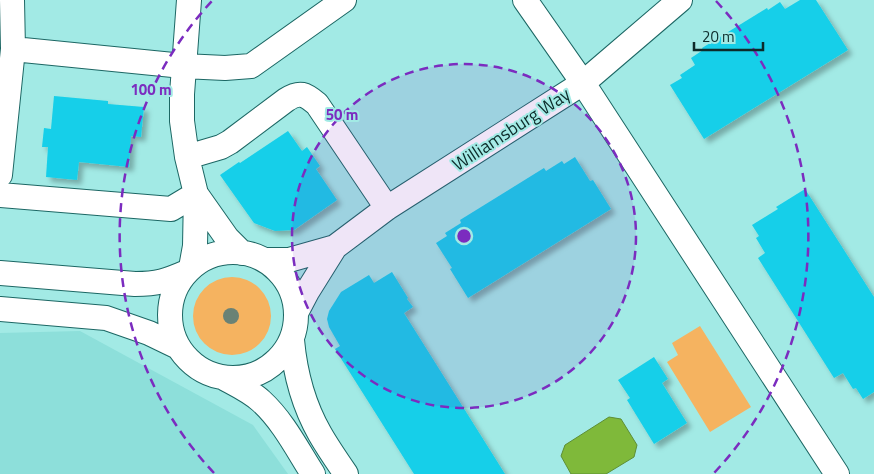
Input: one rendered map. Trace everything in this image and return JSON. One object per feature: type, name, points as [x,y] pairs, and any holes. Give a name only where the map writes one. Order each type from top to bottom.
[{"type":"street","points":[[0,175],[13,49],[12,0]]},
{"type":"street","points":[[189,0],[183,66],[182,121],[187,156],[196,194],[195,246],[189,270],[175,289],[170,308],[171,328],[178,347],[190,362],[206,372],[224,378],[243,388],[260,399],[280,422],[310,473]]},
{"type":"street","points":[[13,49],[183,66],[225,68],[251,66],[344,0]]},
{"type":"street","points":[[525,0],[583,83],[837,474]]},
{"type":"street","name":"Williamsburg Way","points":[[265,260],[290,260],[335,246],[387,208],[583,83],[680,0]]},
{"type":"street","points":[[187,156],[221,147],[293,95],[301,94],[317,104],[387,208]]},
{"type":"street","points":[[0,195],[171,209],[196,194]]},
{"type":"street","points":[[196,194],[227,238],[242,253]]},
{"type":"street","name":"Williamsburg Way","points":[[297,311],[335,246]]},
{"type":"street","points":[[0,273],[150,284],[166,281],[215,254],[228,252],[242,253],[254,255],[265,260],[278,270],[294,296],[297,311],[296,326],[292,340],[283,355],[272,366],[257,374],[241,378],[224,378]]},
{"type":"street","points":[[0,309],[106,318],[149,333],[178,347]]},
{"type":"street","points":[[292,340],[296,368],[309,412],[320,434],[346,474]]},
{"type":"shaded area","points":[[232,277],[247,280],[260,288],[268,301],[271,316],[268,331],[260,344],[247,352],[232,355],[217,352],[204,344],[196,331],[193,316],[196,301],[204,288],[217,280]]},
{"type":"shaded area","points":[[700,326],[751,407],[710,432],[667,362],[678,355],[672,343]]},
{"type":"shaded area","points":[[80,331],[253,425],[288,474],[0,474],[0,333]]},
{"type":"shaded area","points":[[609,417],[621,419],[637,445],[634,457],[606,474],[571,474],[561,456],[565,445]]},
{"type":"building","points":[[800,0],[816,0],[848,50],[704,139],[670,85],[682,78],[680,75],[695,65],[691,58],[703,50],[702,48],[767,8],[768,10],[780,2],[785,9]]},
{"type":"building","points":[[54,96],[108,101],[108,104],[144,107],[141,137],[131,136],[129,167],[79,162],[77,180],[46,177],[48,147],[42,147],[44,128],[51,129]]},
{"type":"building","points":[[288,131],[302,151],[307,147],[320,166],[316,169],[337,200],[294,230],[275,231],[254,223],[220,175]]},
{"type":"building","points":[[575,157],[590,181],[593,180],[611,209],[468,298],[436,243],[447,236],[445,233],[461,223],[460,220],[544,168],[546,171],[562,161],[564,164]]},
{"type":"building","points":[[805,189],[874,297],[874,392],[863,399],[856,388],[853,389],[843,373],[834,378],[758,258],[765,253],[756,238],[759,236],[752,225]]},
{"type":"building","points":[[392,272],[413,307],[404,313],[505,474],[414,474],[335,349],[340,346],[329,327],[327,319],[329,311],[341,292],[369,275],[374,283]]},
{"type":"building","points":[[654,357],[668,379],[662,383],[687,423],[654,444],[627,400],[630,398],[618,380]]}]
